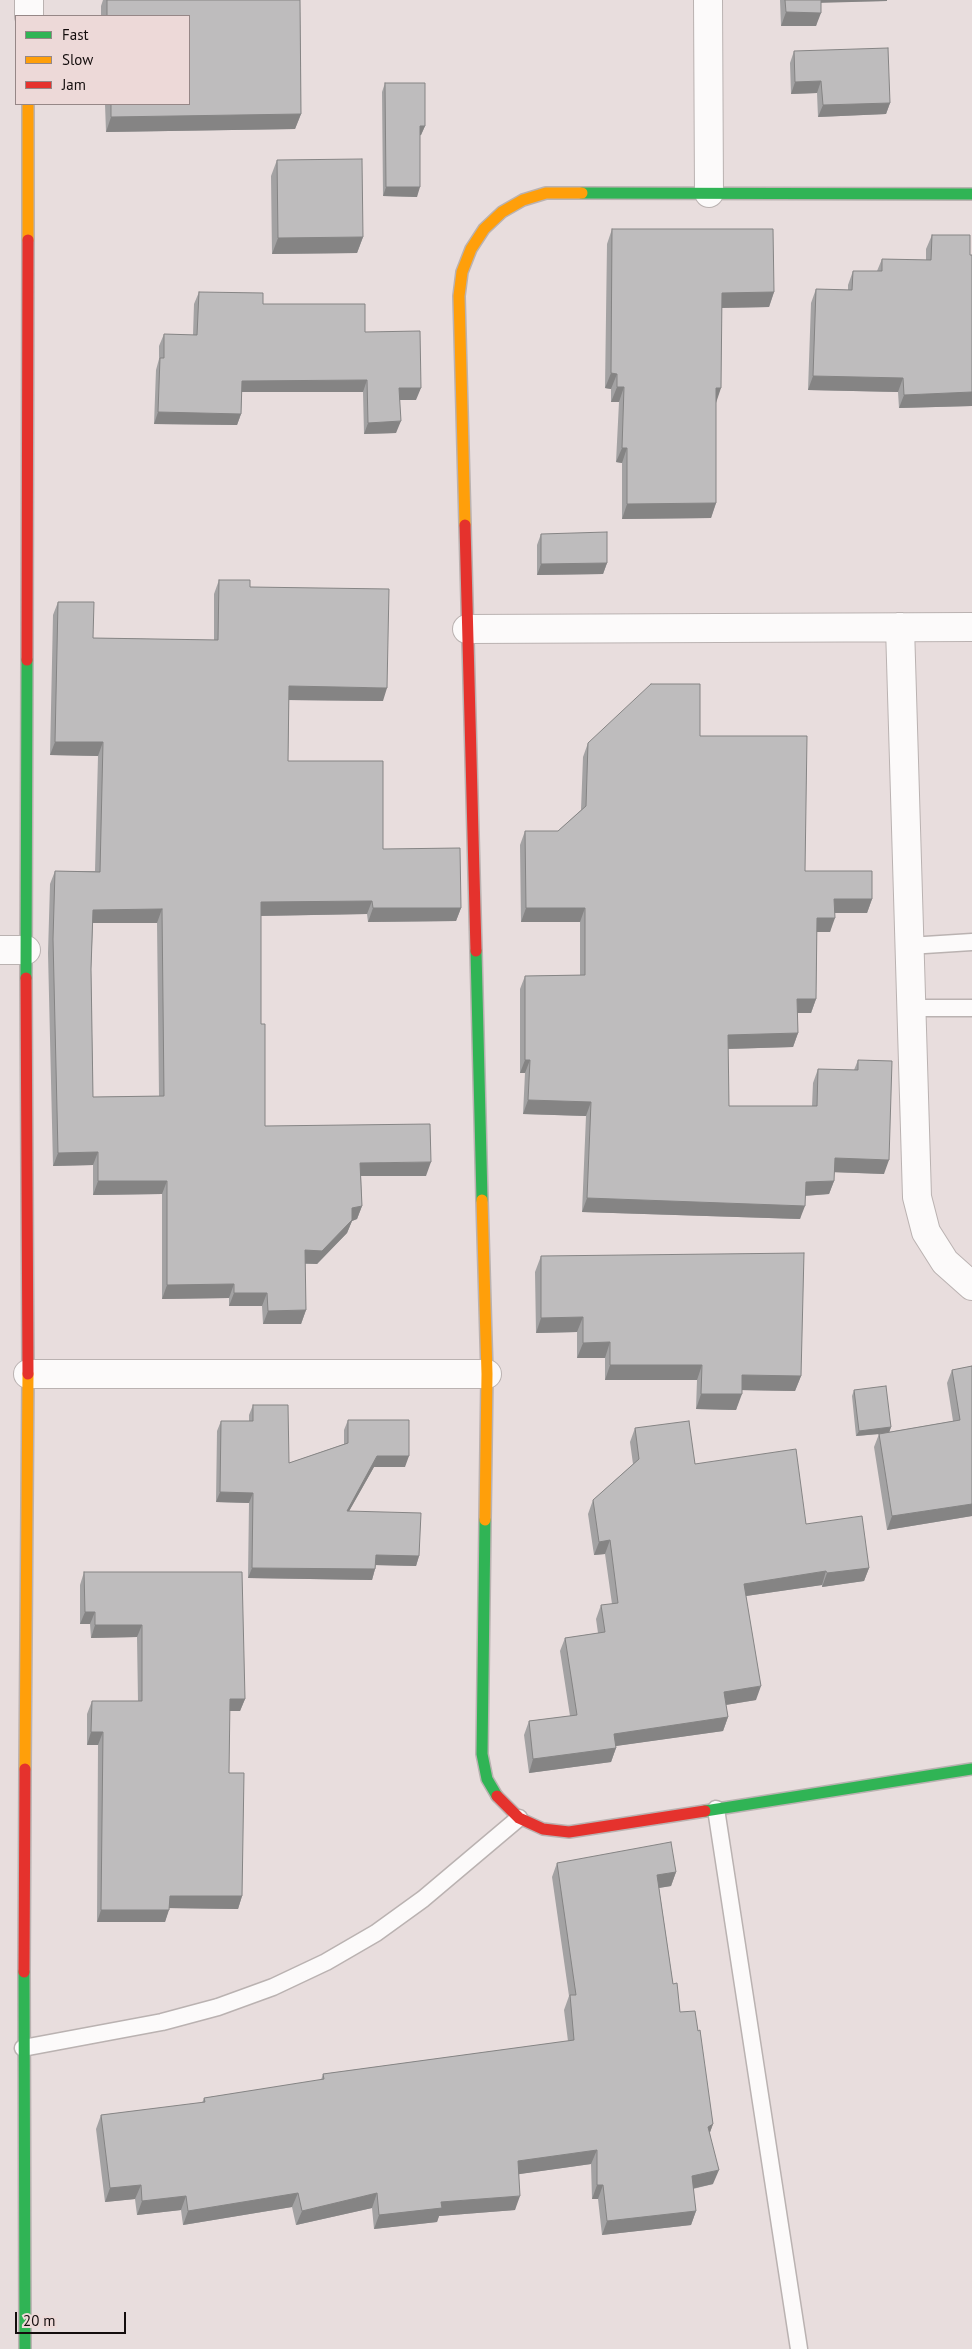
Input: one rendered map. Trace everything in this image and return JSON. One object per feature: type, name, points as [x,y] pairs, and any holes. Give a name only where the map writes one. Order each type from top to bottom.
[{"type":"street","points":[[29,0],[29,15]]},
{"type":"street","points":[[708,0],[709,193]]},
{"type":"street","points":[[26,2349],[23,2048],[28,1374],[13,950],[28,105]]},
{"type":"street","points":[[972,194],[546,193],[523,200],[502,212],[484,229],[471,249],[462,272],[459,296],[487,1374],[482,1754],[487,1779],[500,1801],[519,1818],[543,1829],[569,1832],[972,1769]]},
{"type":"street","points":[[900,627],[917,1197],[926,1232],[945,1262],[972,1286]]},
{"type":"street","points":[[467,629],[972,627]]},
{"type":"street","points":[[28,1374],[487,1374]]},
{"type":"lane","points":[[909,946],[972,942]]},
{"type":"lane","points":[[911,1008],[972,1008]]},
{"type":"lane","points":[[716,1809],[799,2349]]},
{"type":"lane","points":[[23,2048],[162,2022],[218,2007],[273,1987],[326,1962],[376,1933],[423,1899],[519,1818]]},
{"type":"building","points":[[107,0],[300,0],[301,114],[111,117],[111,105],[190,105],[190,15],[107,15]]},
{"type":"building","points":[[785,0],[821,0],[821,13],[786,12]]},
{"type":"building","points":[[888,48],[890,103],[823,105],[821,81],[795,82],[794,51]]},
{"type":"building","points":[[385,83],[425,83],[425,126],[420,126],[420,187],[386,187]]},
{"type":"building","points":[[362,159],[363,237],[278,238],[277,160]]},
{"type":"building","points":[[612,229],[773,229],[774,292],[722,293],[721,388],[716,388],[716,503],[627,504],[627,448],[622,448],[624,387],[617,387],[617,374],[611,373]]},
{"type":"building","points":[[932,235],[970,235],[970,255],[972,255],[972,392],[904,395],[903,378],[813,376],[816,289],[852,290],[853,271],[882,271],[882,259],[931,260]]},
{"type":"building","points":[[199,292],[263,293],[263,304],[365,304],[365,332],[420,331],[421,388],[399,388],[401,421],[368,423],[367,380],[242,381],[241,414],[158,412],[160,358],[164,358],[164,334],[197,335]]},
{"type":"building","points":[[607,532],[607,563],[541,564],[541,534]]},
{"type":"building","points":[[219,580],[250,580],[250,587],[389,589],[387,688],[289,686],[288,761],[383,761],[383,849],[460,848],[461,908],[373,908],[372,901],[261,902],[261,1024],[265,1024],[265,1126],[430,1124],[431,1162],[360,1163],[362,1206],[352,1208],[352,1220],[322,1251],[305,1250],[306,1310],[268,1311],[267,1293],[234,1293],[234,1284],[167,1285],[167,1181],[98,1181],[98,1152],[58,1153],[53,939],[55,871],[100,872],[103,742],[55,742],[58,602],[94,602],[93,638],[218,640]],"holes":[[[162,909],[164,1096],[93,1097],[91,969],[93,910]]]},
{"type":"building","points":[[651,684],[700,684],[700,736],[807,736],[805,871],[872,871],[872,899],[834,899],[835,918],[817,918],[816,999],[797,999],[798,1033],[728,1035],[729,1106],[817,1106],[818,1069],[858,1070],[858,1060],[892,1061],[889,1160],[835,1158],[834,1181],[806,1182],[805,1206],[587,1198],[591,1102],[528,1100],[530,1060],[525,1060],[525,976],[585,975],[585,908],[526,908],[525,831],[558,831],[586,806],[588,743]]},
{"type":"building","points":[[804,1253],[801,1376],[742,1375],[742,1394],[701,1394],[702,1365],[610,1365],[610,1342],[583,1343],[583,1317],[541,1318],[541,1256]]},
{"type":"building","points":[[972,1366],[972,1504],[892,1516],[879,1434],[960,1420],[952,1370]]},
{"type":"building","points":[[886,1386],[891,1427],[859,1431],[854,1390]]},
{"type":"building","points":[[253,1405],[288,1405],[289,1463],[348,1443],[348,1420],[409,1420],[409,1456],[377,1456],[347,1511],[421,1513],[419,1556],[376,1555],[375,1569],[252,1568],[253,1493],[220,1492],[221,1421],[253,1421]]},
{"type":"building","points":[[689,1421],[695,1464],[796,1449],[806,1524],[862,1516],[869,1568],[827,1573],[826,1571],[744,1584],[761,1686],[724,1692],[728,1717],[614,1734],[616,1748],[533,1759],[529,1721],[577,1715],[565,1638],[605,1632],[601,1605],[618,1603],[610,1540],[599,1542],[593,1500],[639,1459],[635,1428]]},
{"type":"building","points":[[84,1572],[242,1572],[245,1699],[230,1699],[229,1773],[244,1773],[242,1896],[170,1896],[169,1910],[101,1910],[103,1732],[91,1732],[92,1701],[142,1701],[142,1625],[95,1625],[95,1612],[85,1612]]},
{"type":"building","points":[[671,1842],[676,1872],[657,1875],[673,1984],[677,1983],[680,2012],[695,2011],[698,2031],[700,2030],[713,2124],[708,2127],[719,2170],[692,2176],[696,2211],[607,2221],[603,2185],[597,2185],[597,2150],[518,2161],[520,2196],[441,2202],[442,2208],[379,2215],[377,2193],[302,2211],[298,2193],[188,2211],[186,2196],[142,2201],[141,2185],[110,2188],[101,2115],[205,2102],[204,2098],[324,2079],[323,2074],[574,2040],[570,1995],[576,1995],[557,1863]]},
{"type":"traffic: fast","points":[[582,193],[972,194]]},
{"type":"traffic: fast","points":[[26,978],[27,660]]},
{"type":"traffic: fast","points":[[476,951],[482,1200]]},
{"type":"traffic: fast","points":[[485,1520],[482,1754],[487,1779],[497,1796]]},
{"type":"traffic: fast","points":[[705,1811],[972,1769]]},
{"type":"traffic: fast","points":[[24,1972],[25,2349]]},
{"type":"traffic: slow","points":[[28,105],[28,240]]},
{"type":"traffic: slow","points":[[465,525],[459,296],[462,272],[471,249],[484,229],[502,212],[523,200],[546,193],[582,193]]},
{"type":"traffic: slow","points":[[482,1200],[487,1374],[485,1520]]},
{"type":"traffic: slow","points":[[25,1769],[28,1374]]},
{"type":"traffic: jam","points":[[27,660],[28,240]]},
{"type":"traffic: jam","points":[[465,525],[476,951]]},
{"type":"traffic: jam","points":[[26,978],[28,1374]]},
{"type":"traffic: jam","points":[[24,1972],[25,1769]]},
{"type":"traffic: jam","points":[[497,1796],[519,1818],[543,1829],[569,1832],[705,1811]]}]
